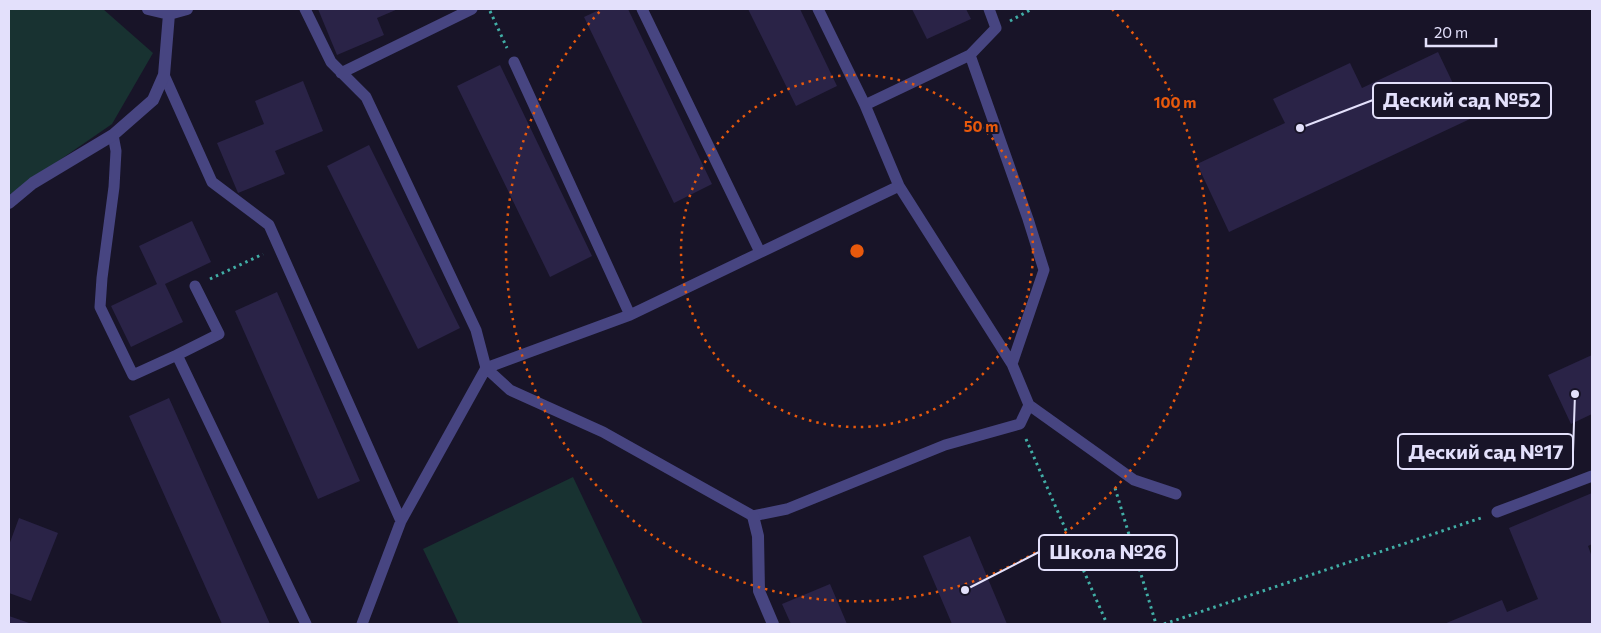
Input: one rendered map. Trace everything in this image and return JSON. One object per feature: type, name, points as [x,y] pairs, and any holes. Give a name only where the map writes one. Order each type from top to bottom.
[{"type":"street","points":[[148,9],[169,14],[187,9]]},
{"type":"street","points":[[9,203],[34,183],[113,135],[153,100],[164,75],[169,14]]},
{"type":"street","points":[[753,516],[758,536],[759,592],[773,624]]},
{"type":"lane","points":[[305,9],[331,62],[366,97],[476,330],[486,368],[510,390],[603,432],[753,516],[787,509],[945,445],[1020,424],[1029,405]]},
{"type":"lane","points":[[341,72],[472,9]]},
{"type":"lane","points":[[642,9],[760,252]]},
{"type":"lane","points":[[818,9],[865,105],[899,186],[1012,364],[1029,405],[1134,480],[1176,494]]},
{"type":"lane","points":[[865,105],[970,55],[996,28],[989,9]]},
{"type":"lane","points":[[970,55],[1044,270],[1012,364]]},
{"type":"lane","points":[[514,62],[630,315]]},
{"type":"lane","points":[[164,75],[212,182],[270,225],[401,521]]},
{"type":"lane","points":[[113,135],[116,151],[114,188],[100,307],[133,375],[219,334],[195,286]]},
{"type":"lane","points":[[362,624],[401,521],[486,368],[630,315],[899,186]]},
{"type":"lane","points":[[177,354],[306,624]]},
{"type":"lane","points":[[1498,512],[1592,476]]},
{"type":"path","points":[[489,9],[514,62]]},
{"type":"path","points":[[996,28],[1032,9]]},
{"type":"path","points":[[195,286],[279,246]]},
{"type":"path","points":[[1020,424],[1107,624]]},
{"type":"path","points":[[1106,461],[1156,624]]},
{"type":"path","points":[[1164,624],[1498,512]]},
{"type":"green space","points":[[9,9],[103,9],[153,53],[112,124],[9,195]]},
{"type":"green space","points":[[573,477],[643,624],[459,624],[423,549]]},
{"type":"building","points":[[318,9],[398,9],[377,18],[384,35],[337,55]]},
{"type":"building","points":[[601,9],[628,9],[712,184],[674,203],[584,17]]},
{"type":"building","points":[[748,9],[800,9],[837,86],[796,106]]},
{"type":"building","points":[[912,9],[966,9],[971,19],[927,39]]},
{"type":"building","points":[[1438,52],[1470,119],[1229,232],[1197,164],[1285,123],[1273,99],[1350,63],[1362,88]]},
{"type":"building","points":[[500,65],[592,256],[550,277],[457,86]]},
{"type":"building","points":[[303,81],[323,131],[275,151],[285,174],[238,193],[217,143],[264,124],[255,101]]},
{"type":"building","points":[[369,145],[460,328],[418,349],[327,166]]},
{"type":"building","points":[[192,221],[211,262],[165,284],[183,322],[131,347],[111,306],[157,284],[139,246]]},
{"type":"building","points":[[277,292],[360,481],[318,499],[235,311]]},
{"type":"building","points":[[1592,355],[1592,414],[1571,424],[1548,375]]},
{"type":"building","points":[[169,398],[270,624],[222,624],[129,416]]},
{"type":"building","points":[[1592,493],[1592,544],[1588,546],[1592,557],[1592,624],[1444,624],[1502,600],[1507,612],[1538,599],[1509,528]]},
{"type":"building","points":[[19,518],[58,533],[31,601],[9,593],[9,545]]},
{"type":"building","points":[[970,536],[1007,624],[952,624],[923,556]]},
{"type":"building","points":[[830,584],[847,624],[791,624],[782,604]]},
{"type":"building","points":[[9,616],[32,624],[9,624]]},
{"type":"place","name":"Деский сад №52","points":[[1300,128]]},
{"type":"place","name":"Деский сад №17","points":[[1575,394]]},
{"type":"place","name":"Школа №26","points":[[965,590]]}]
